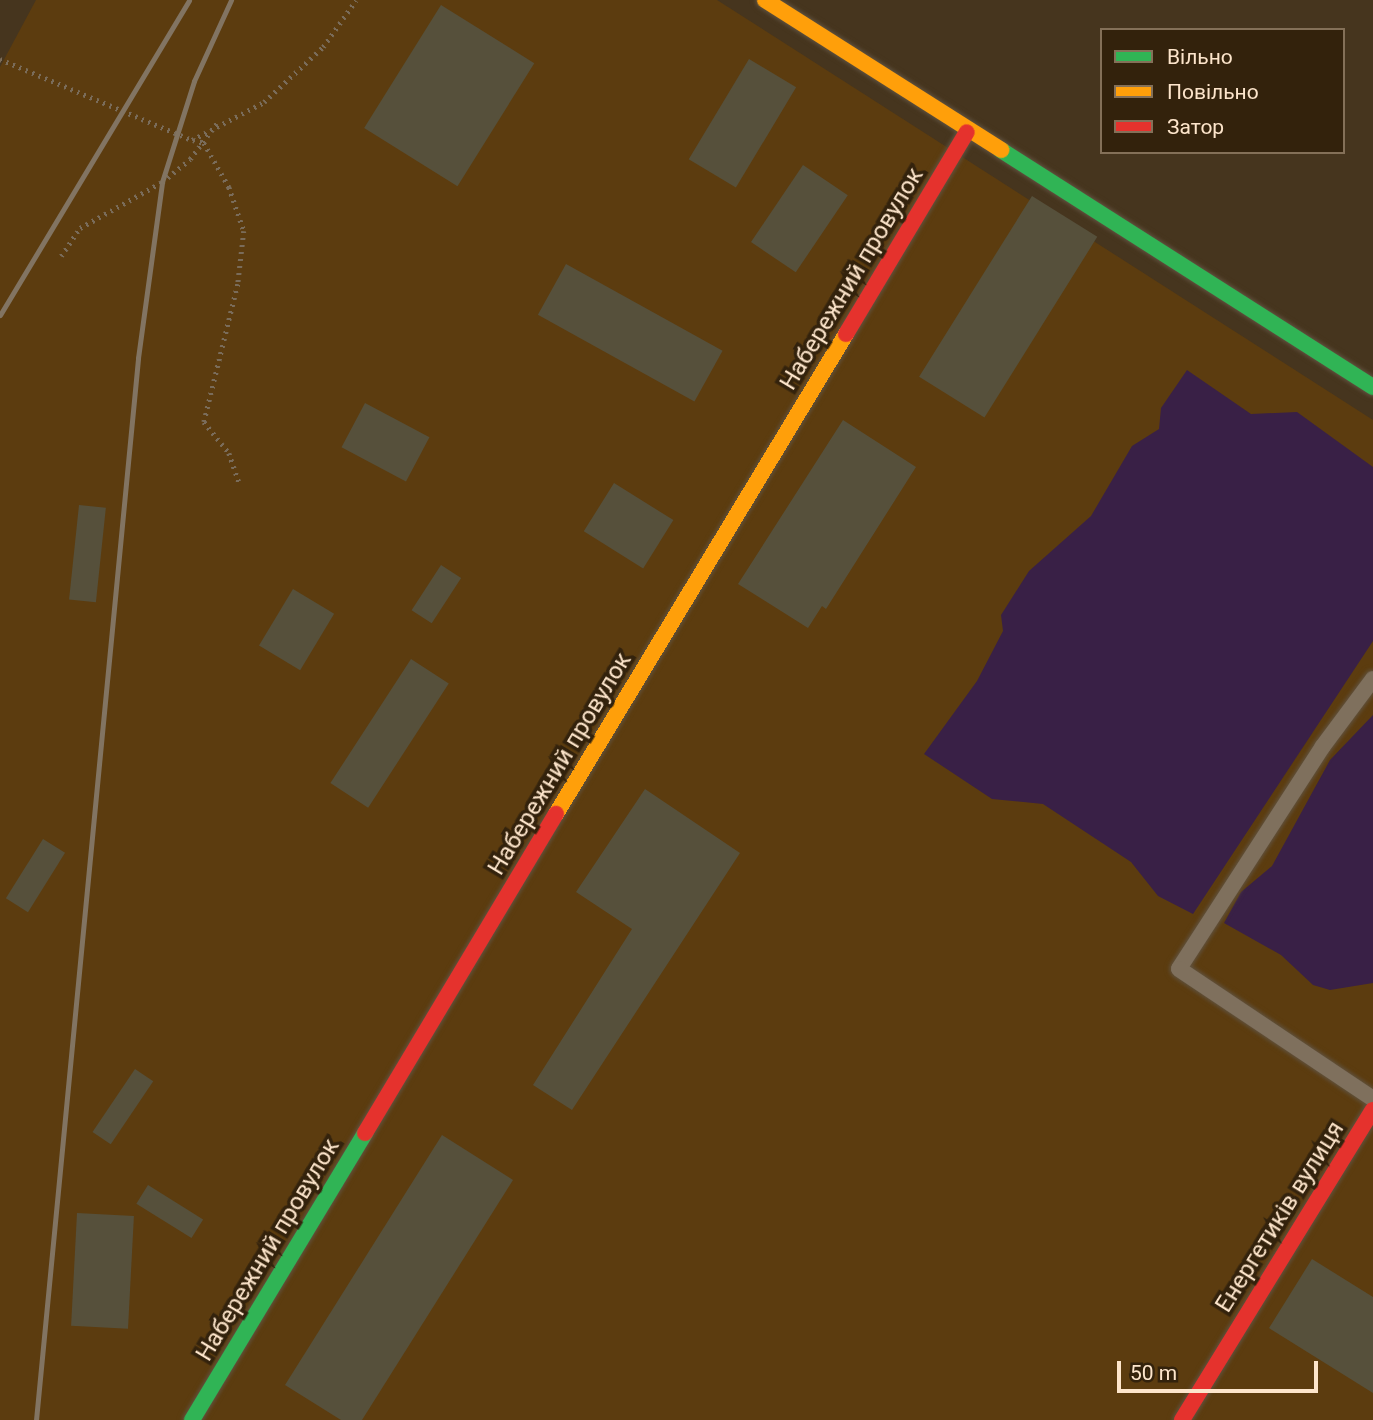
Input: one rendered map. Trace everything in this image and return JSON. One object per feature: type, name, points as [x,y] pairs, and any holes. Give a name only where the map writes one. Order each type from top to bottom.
[{"type":"street","points":[[765,0],[967,132],[1373,387]]},
{"type":"street","name":"Набережний провулок","points":[[192,1420],[967,132]]},
{"type":"street","name":"Енергетиків вулиця","points":[[1182,1420],[1373,1110]]},
{"type":"lane","points":[[1373,678],[1323,746],[1179,969],[1373,1099]]},
{"type":"path","points":[[192,139],[219,121],[264,102],[323,47],[356,0]]},
{"type":"path","points":[[0,60],[204,143],[229,187],[244,232],[238,284],[204,422],[229,453],[240,485]]},
{"type":"path","points":[[61,256],[80,228],[162,182],[204,143],[219,121]]},
{"type":"shaded area","points":[[36,0],[717,0],[1373,420],[1373,1420],[0,1420],[0,67]]},
{"type":"shaded area","points":[[1187,370],[1251,414],[1297,412],[1373,467],[1373,641],[1193,914],[1158,896],[1131,862],[1043,804],[992,799],[924,754],[977,681],[1003,631],[1001,615],[1029,571],[1091,516],[1132,446],[1159,429],[1161,408]]},
{"type":"shaded area","points":[[1373,715],[1373,983],[1330,990],[1313,985],[1281,955],[1224,923],[1241,892],[1272,866],[1330,760]]},
{"type":"building","points":[[441,5],[534,63],[457,186],[364,128]]},
{"type":"building","points":[[749,59],[796,87],[736,188],[689,159]]},
{"type":"building","points":[[803,165],[848,195],[796,272],[751,242]]},
{"type":"building","points":[[1032,196],[1097,237],[984,417],[919,377]]},
{"type":"building","points":[[566,264],[723,351],[694,402],[538,315]]},
{"type":"building","points":[[365,403],[429,437],[406,481],[342,447]]},
{"type":"building","points":[[843,420],[916,467],[826,609],[822,606],[808,628],[738,584]]},
{"type":"building","points":[[614,483],[673,520],[643,568],[584,531]]},
{"type":"building","points":[[79,505],[106,508],[96,602],[69,599]]},
{"type":"building","points":[[441,565],[461,578],[432,623],[412,610]]},
{"type":"building","points":[[293,589],[334,614],[300,670],[259,646]]},
{"type":"building","points":[[411,659],[449,684],[368,808],[330,783]]},
{"type":"building","points":[[645,789],[740,853],[572,1110],[533,1085],[632,929],[576,892]]},
{"type":"building","points":[[43,839],[65,853],[28,912],[6,898]]},
{"type":"building","points":[[135,1069],[153,1081],[111,1144],[93,1132]]},
{"type":"building","points":[[442,1135],[513,1180],[362,1420],[341,1420],[285,1385]]},
{"type":"building","points":[[148,1185],[203,1219],[191,1238],[136,1204]]},
{"type":"building","points":[[77,1213],[134,1216],[128,1329],[71,1326]]},
{"type":"building","points":[[1312,1259],[1373,1297],[1373,1393],[1269,1328]]},
{"type":"railway","points":[[0,315],[189,0]]},
{"type":"railway","points":[[36,1420],[138,358],[162,182],[194,81],[231,0]]},
{"type":"traffic: fast","points":[[1001,150],[1373,387]]},
{"type":"traffic: fast","points":[[192,1420],[365,1133]]},
{"type":"traffic: slow","points":[[765,0],[1001,150]]},
{"type":"traffic: slow","points":[[556,814],[846,334]]},
{"type":"traffic: jam","points":[[846,334],[967,132]]},
{"type":"traffic: jam","points":[[365,1133],[556,814]]},
{"type":"traffic: jam","points":[[1182,1420],[1373,1110]]}]
